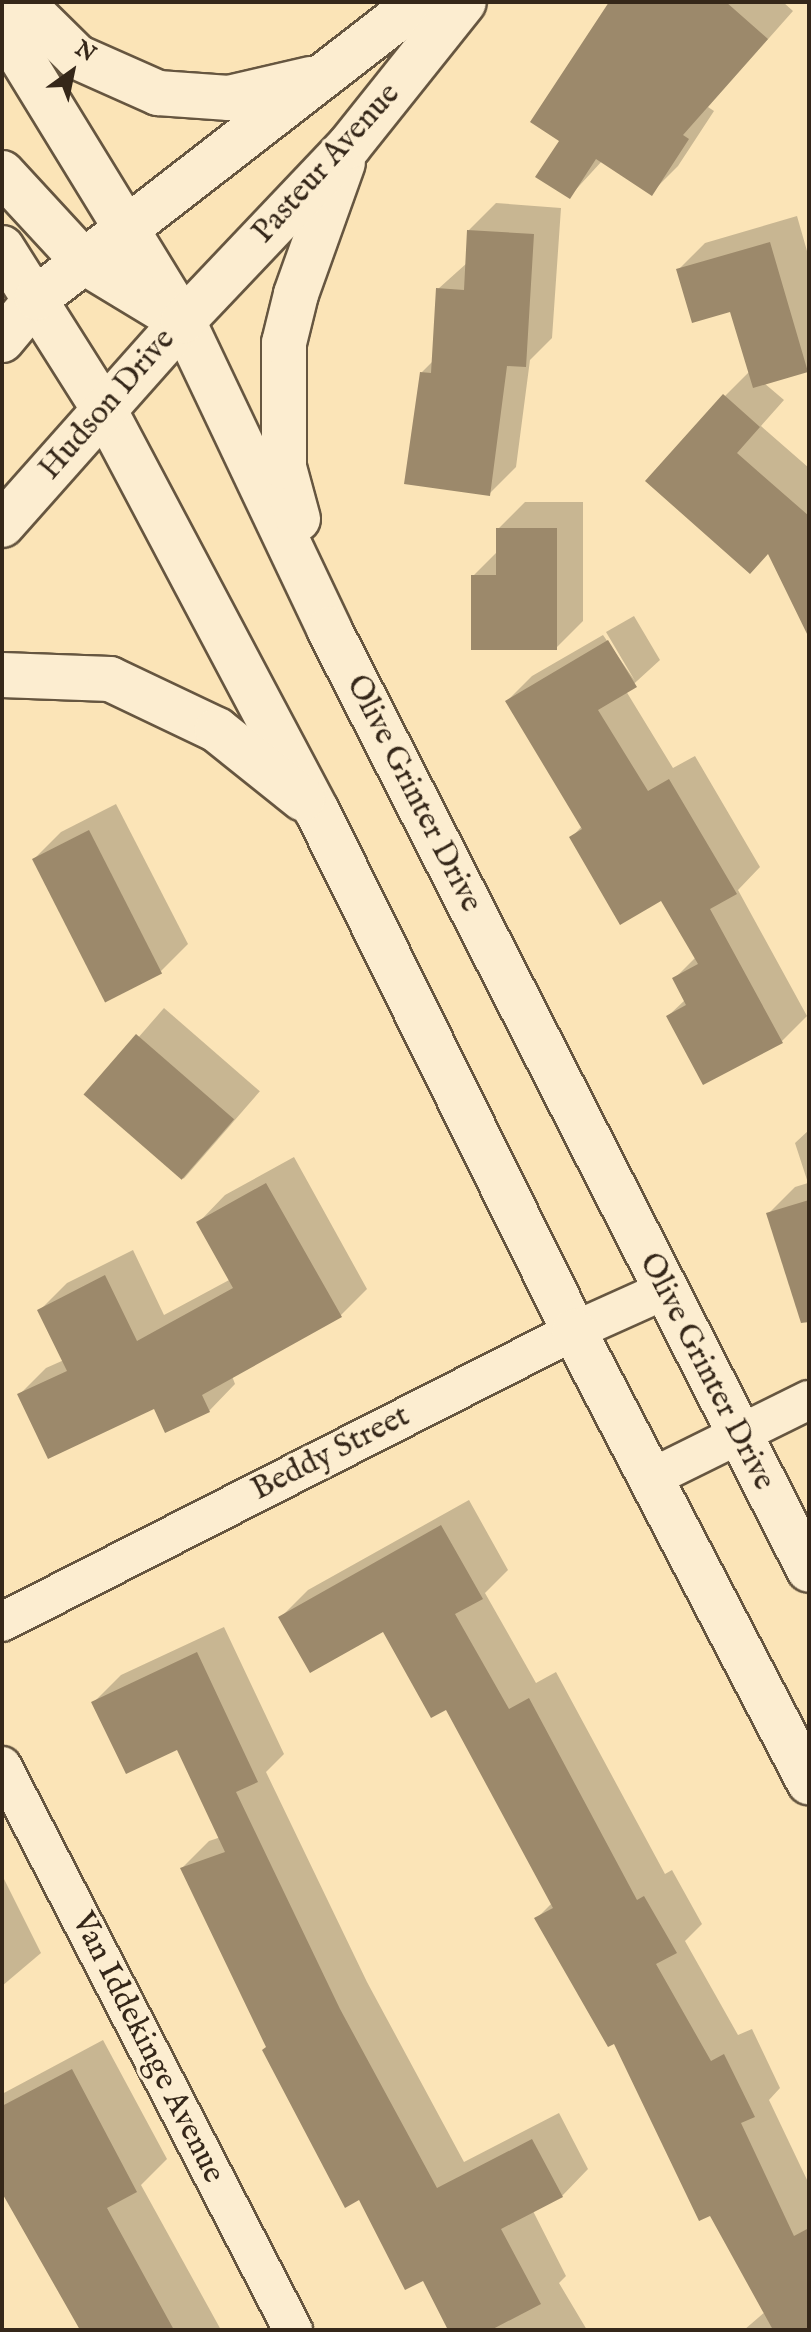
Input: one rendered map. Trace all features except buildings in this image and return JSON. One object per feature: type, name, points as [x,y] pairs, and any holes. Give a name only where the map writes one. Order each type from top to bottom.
[{"type":"street","points":[[21,2],[77,57],[158,93],[229,98],[325,75]]},
{"type":"street","name":"Pasteur Avenue","points":[[127,230],[418,2]]},
{"type":"street","name":"Pasteur Avenue","points":[[183,321],[349,146],[464,2]]},
{"type":"street","name":"Olive Grinter Drive","points":[[2,26],[183,321],[329,629],[663,1291],[809,1570]]},
{"type":"street","points":[[329,629],[284,467],[281,407],[284,343],[296,294],[349,146]]},
{"type":"street","points":[[2,173],[84,262],[183,321]]},
{"type":"street","points":[[2,340],[37,298],[127,230]]},
{"type":"street","points":[[2,248],[37,298],[105,411],[317,811],[574,1331],[809,1782]]},
{"type":"street","name":"Hudson Drive","points":[[2,525],[183,321]]},
{"type":"street","points":[[2,675],[110,679],[217,730],[317,811]]},
{"type":"street","name":"Beddy Street","points":[[2,1622],[574,1331],[663,1291]]},
{"type":"street","points":[[651,1478],[809,1400]]},
{"type":"street","name":"Van Iddekinge Avenue","points":[[2,1766],[293,2330]]}]
